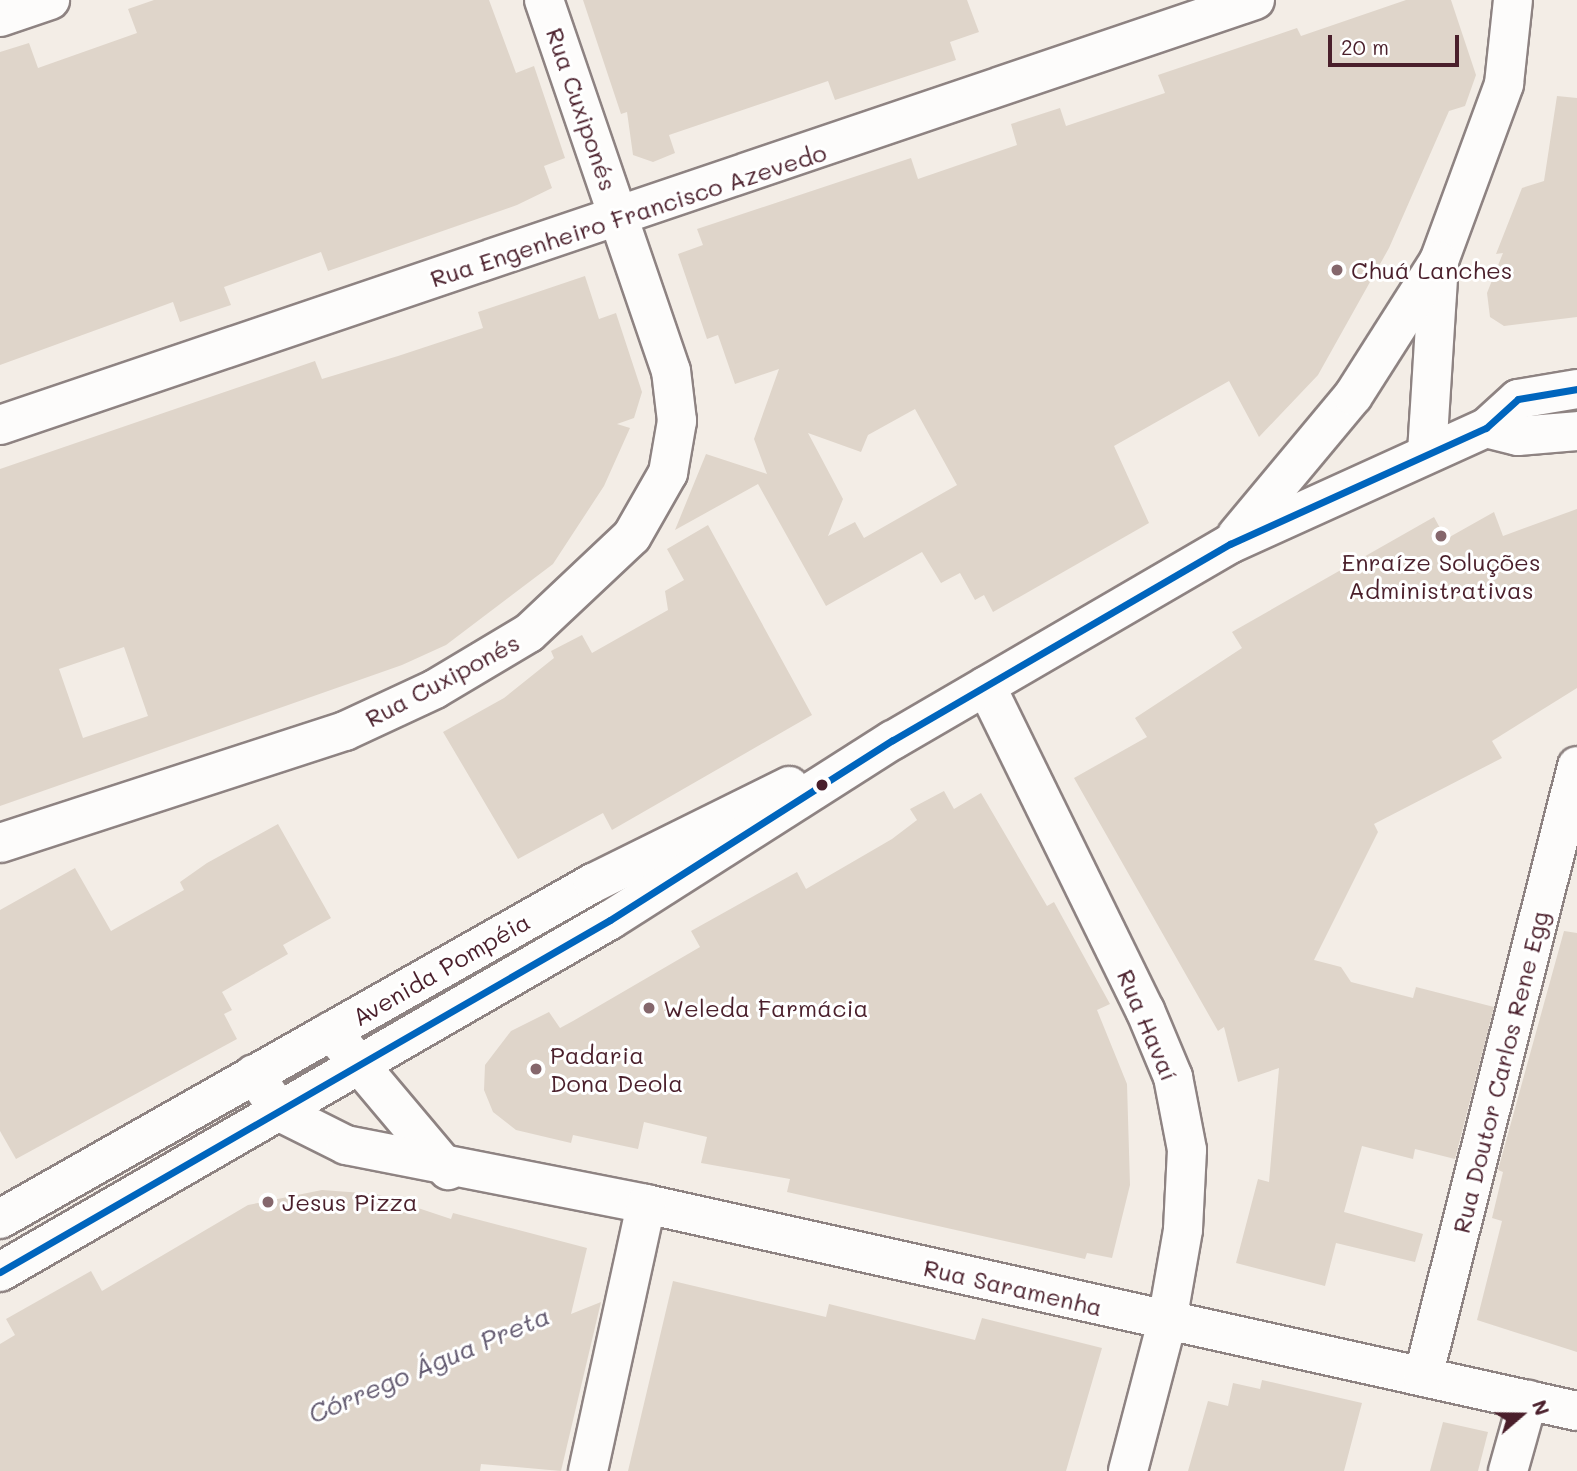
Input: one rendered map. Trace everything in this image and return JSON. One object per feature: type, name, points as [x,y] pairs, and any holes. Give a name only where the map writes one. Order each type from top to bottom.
[{"type":"street","points":[[0,17],[50,0]]},
{"type":"street","name":"Rua Cuxiponés","points":[[0,844],[345,731],[435,689],[530,633],[632,536],[668,473],[677,421],[671,371],[544,0]]},
{"type":"street","name":"Rua Engenheiro Francisco Azevedo","points":[[0,425],[620,219],[1255,0]]},
{"type":"street","points":[[1230,544],[1353,396],[1439,261],[1504,84],[1513,0]]},
{"type":"street","points":[[1427,453],[1439,261]]},
{"type":"street","name":"Avenida Pompéia","points":[[0,1272],[610,920],[893,740],[1230,544],[1486,428],[1518,398],[1577,389]]},
{"type":"street","points":[[1486,428],[1518,436],[1577,431]]},
{"type":"street","name":"Rua Havaí","points":[[986,686],[1172,1077],[1186,1150],[1183,1230],[1167,1322],[1128,1471]]},
{"type":"street","name":"Avenida Pompéia","points":[[0,1219],[706,822],[893,740]]},
{"type":"street","name":"Rua Doutor Carlos Rene Egg","points":[[1423,1377],[1571,754]]},
{"type":"street","points":[[331,1031],[357,1068],[448,1170]]},
{"type":"street","name":"Rua Saramenha","points":[[254,1074],[280,1112],[346,1145],[448,1170],[646,1204],[1167,1322],[1577,1411]]},
{"type":"street","points":[[588,1471],[646,1204]]},
{"type":"street","points":[[1508,1471],[1528,1400]]},
{"type":"building","points":[[154,0],[489,0],[516,73],[534,66],[565,158],[544,166],[552,188],[517,205],[328,271],[321,252],[224,287],[231,305],[180,322],[173,302],[0,365],[0,52],[29,43],[38,68],[137,33],[128,9]]},
{"type":"building","points":[[583,0],[967,0],[979,32],[950,42],[956,60],[835,100],[828,81],[669,135],[675,153],[653,162],[633,155],[627,112],[621,114]]},
{"type":"building","points":[[1406,0],[1451,0],[1476,75],[1465,106],[1449,111],[1389,248],[1318,375],[1259,437],[1229,381],[1114,446],[1149,523],[993,612],[984,595],[975,600],[960,573],[941,583],[922,552],[826,606],[758,484],[675,530],[706,454],[767,474],[754,439],[779,369],[735,384],[718,335],[707,339],[678,254],[703,245],[697,229],[911,158],[918,179],[1017,145],[1011,124],[1060,108],[1066,126],[1165,93],[1158,75],[1297,28],[1301,36]],"holes":[[[915,409],[957,485],[864,538],[855,522],[828,536],[843,499],[808,433],[861,452],[868,435]]]},
{"type":"building","points":[[1557,96],[1577,98],[1577,317],[1504,326],[1490,317],[1487,293],[1503,253],[1496,254],[1522,188],[1544,181]]},
{"type":"building","points":[[585,276],[599,319],[616,313],[642,392],[634,418],[617,424],[630,428],[604,486],[553,564],[446,645],[402,665],[0,806],[0,469],[315,361],[322,379],[398,356],[483,328],[478,312]],"holes":[[[124,647],[148,716],[83,738],[59,669]]]},
{"type":"building","points":[[1577,509],[1577,688],[1492,741],[1502,758],[1374,824],[1378,832],[1314,960],[1341,967],[1351,982],[1413,998],[1416,987],[1494,1007],[1455,1159],[1415,1149],[1413,1159],[1362,1146],[1344,1212],[1423,1234],[1415,1262],[1336,1243],[1325,1286],[1236,1263],[1258,1179],[1269,1182],[1279,1068],[1238,1082],[1224,1027],[1218,1031],[1074,778],[1147,737],[1135,718],[1242,648],[1232,632],[1434,517],[1446,539],[1494,512],[1503,536]]},
{"type":"building","points":[[708,525],[812,715],[612,830],[603,813],[518,859],[443,732],[504,698],[554,658],[551,651],[582,635],[592,653],[668,610],[665,591],[684,580],[667,549]]},
{"type":"building","points":[[944,791],[954,809],[981,793],[1047,906],[1054,902],[1110,1004],[1097,1010],[1127,1084],[1130,1185],[1112,1258],[1087,1253],[1085,1259],[787,1192],[790,1179],[701,1163],[707,1137],[644,1122],[638,1149],[573,1135],[571,1143],[516,1130],[493,1112],[484,1090],[485,1065],[511,1031],[549,1012],[560,1028],[573,1021],[700,947],[691,931],[797,872],[806,889],[892,839],[917,820],[910,809]]},
{"type":"building","points":[[278,824],[331,918],[283,945],[288,954],[222,992],[232,1010],[224,1014],[237,1039],[16,1159],[0,1131],[0,910],[75,868],[111,931],[184,890],[180,882],[207,863]]},
{"type":"building","points":[[1564,931],[1577,933],[1577,1352],[1477,1320],[1502,1221],[1492,1218],[1503,1172],[1498,1170]]},
{"type":"building","points":[[322,1190],[376,1194],[451,1219],[453,1213],[587,1248],[571,1314],[601,1302],[561,1471],[481,1464],[480,1471],[0,1471],[0,1344],[15,1335],[6,1319],[91,1271],[102,1291],[248,1205]]},
{"type":"building","points":[[673,1281],[826,1317],[829,1304],[975,1340],[982,1318],[1102,1348],[1066,1471],[628,1471]]},
{"type":"building","points":[[1262,1380],[1362,1403],[1344,1471],[1188,1471],[1208,1401],[1228,1406],[1233,1383],[1260,1389]]},
{"type":"building","points":[[1443,1422],[1488,1432],[1478,1471],[1430,1471]]},
{"type":"transit line","points":[[0,1272],[610,920],[893,740],[1230,544],[1486,428],[1518,399],[1577,389]]},
{"type":"place","name":"Chuá Lanches","points":[[1337,270]]},
{"type":"place","name":"Enraíze Soluções Administrativas","points":[[1441,536]]},
{"type":"place","name":"Weleda Farmácia","points":[[649,1008]]},
{"type":"place","name":"Padaria Dona Deola","points":[[536,1069]]},
{"type":"place","name":"Jesus Pizza","points":[[268,1202]]},
{"type":"water label","name":"Córrego Água Preta","points":[[429,1365]]}]
